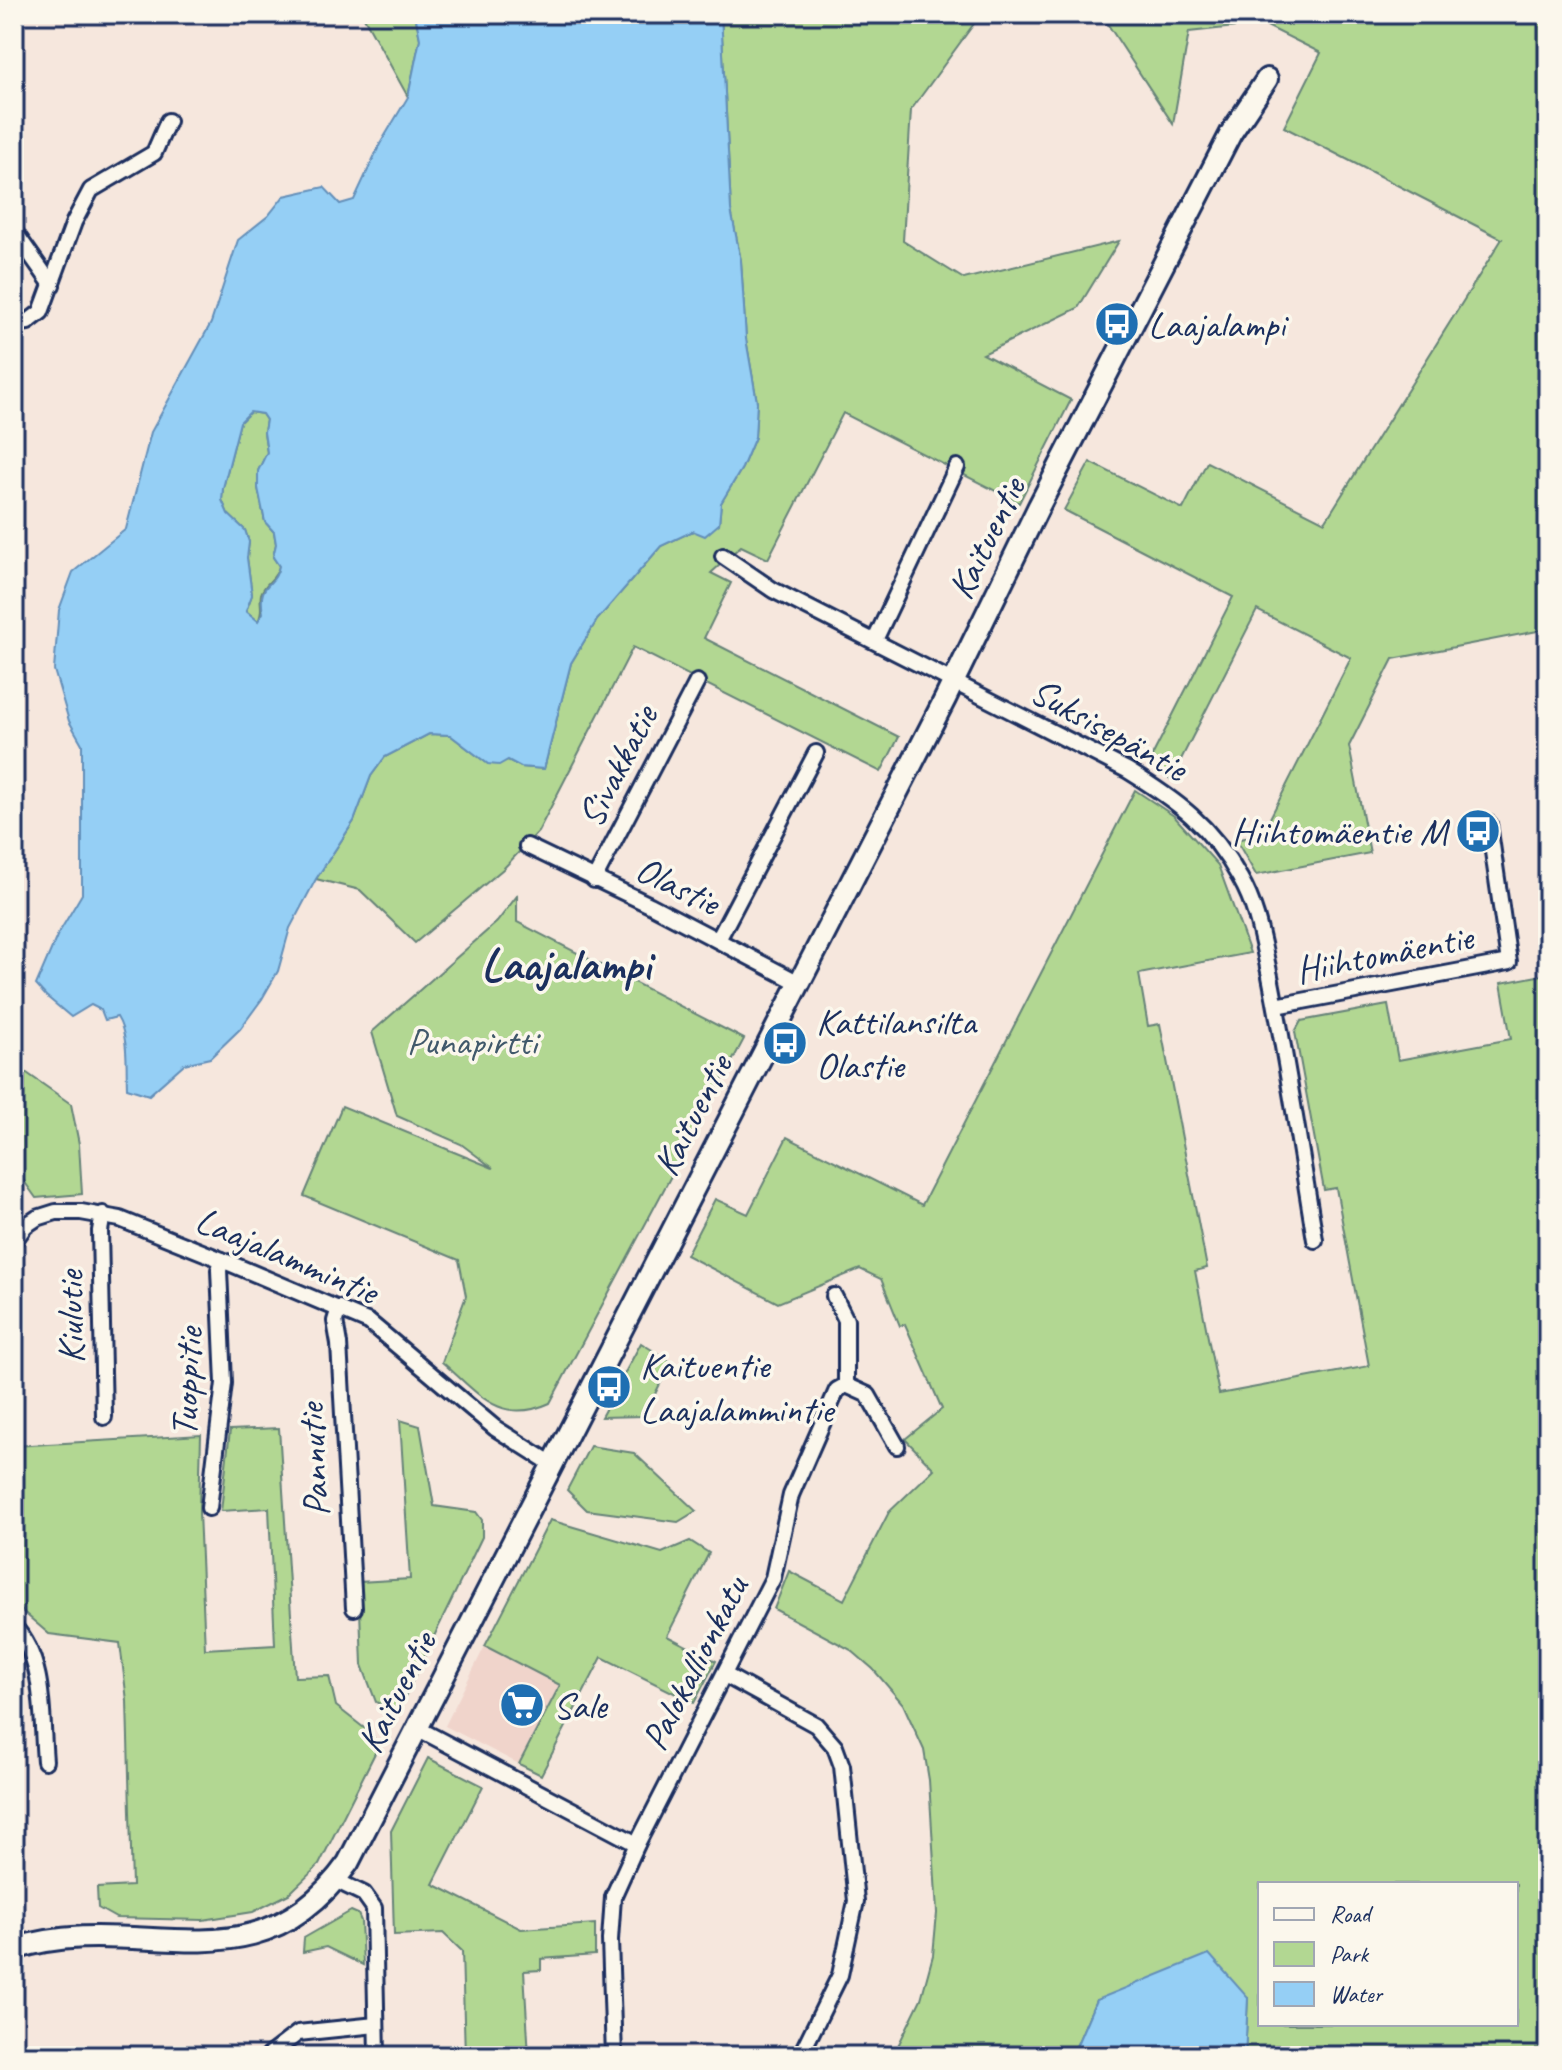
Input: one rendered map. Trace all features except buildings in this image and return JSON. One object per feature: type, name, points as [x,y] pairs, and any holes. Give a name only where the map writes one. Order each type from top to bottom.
[{"type":"street","name":"Kaituentie","points":[[14,1949],[63,1938],[193,1942],[234,1939],[275,1927],[307,1908],[348,1863],[1231,133],[1267,79]]},
{"type":"street","points":[[14,324],[28,322],[41,312],[74,222],[91,190],[154,153],[168,121]]},
{"type":"street","points":[[14,231],[52,285]]},
{"type":"street","points":[[875,640],[957,467]]},
{"type":"street","name":"Suksisepäntie","points":[[723,556],[773,590],[1127,770],[1173,798],[1194,816],[1240,876],[1255,907],[1276,1006],[1315,1240]]},
{"type":"street","name":"Sivakkatie","points":[[594,880],[697,682]]},
{"type":"street","points":[[718,940],[816,753]]},
{"type":"street","name":"Hiihtomäentie","points":[[1276,1006],[1509,962],[1489,824]]},
{"type":"street","name":"Olastie","points":[[527,846],[799,983]]},
{"type":"street","name":"Laajalammintie","points":[[14,1241],[25,1226],[56,1212],[103,1214],[339,1308],[382,1331],[495,1428],[552,1464]]},
{"type":"street","name":"Kiulutie","points":[[103,1214],[100,1231],[104,1417]]},
{"type":"street","name":"Tuoppitie","points":[[209,1508],[224,1383],[219,1270],[222,1260]]},
{"type":"street","points":[[834,1296],[846,1320],[846,1385],[868,1395],[897,1446]]},
{"type":"street","name":"Pannutie","points":[[339,1308],[335,1321],[339,1344],[354,1608]]},
{"type":"street","name":"Palokallionkatu","points":[[614,2056],[610,1940],[613,1897],[773,1578],[791,1495],[837,1390],[846,1385]]},
{"type":"street","points":[[14,1627],[31,1650],[37,1676],[45,1761]]},
{"type":"street","points":[[725,1675],[816,1725],[835,1747],[842,1766],[856,1901],[840,1975],[800,2056]]},
{"type":"street","points":[[415,1727],[637,1844]]},
{"type":"street","points":[[335,1880],[364,1894],[374,1908],[377,2056]]},
{"type":"street","points":[[268,2056],[298,2033],[376,2025]]},
{"type":"shaded area","points":[[485,1646],[560,1685],[519,1764],[445,1726]]},
{"type":"green space","points":[[362,14],[415,14],[420,39],[408,97]]},
{"type":"green space","points":[[721,14],[981,14],[911,110],[903,241],[964,279],[1119,241],[1078,308],[983,354],[1071,400],[1019,503],[843,413],[768,559],[741,546],[711,573],[731,583],[704,638],[899,737],[881,772],[633,647],[538,832],[503,869],[415,943],[360,890],[316,879],[354,821],[371,776],[385,757],[429,734],[450,735],[488,764],[508,760],[521,767],[544,769],[571,663],[597,620],[661,546],[693,531],[719,524],[721,503],[742,468],[755,437],[757,402],[746,339],[741,261],[731,210]]},
{"type":"green space","points":[[1101,14],[1548,14],[1548,629],[1393,659],[1349,746],[1370,853],[1256,875],[1236,840],[1262,834],[1351,658],[1257,610],[1171,779],[1148,764],[1233,597],[1064,510],[1090,462],[1183,509],[1207,462],[1325,522],[1502,239],[1284,127],[1321,53],[1263,24],[1189,32],[1173,124]]},
{"type":"green space","points":[[250,412],[262,414],[266,420],[267,453],[258,471],[258,488],[265,522],[274,532],[276,544],[273,557],[279,566],[261,594],[258,621],[246,611],[252,595],[247,558],[249,542],[245,530],[228,514],[222,500],[240,422]]},
{"type":"green space","points":[[1135,790],[1174,816],[1218,865],[1250,953],[1139,974],[1148,1026],[1160,1024],[1207,1268],[1195,1271],[1219,1394],[1369,1366],[1336,1188],[1324,1190],[1295,1032],[1301,1021],[1388,1005],[1398,1060],[1511,1039],[1501,983],[1548,974],[1548,2056],[1245,2056],[1248,1998],[1096,2000],[1072,2056],[893,2056],[921,1999],[933,1955],[937,1913],[929,1780],[924,1750],[903,1704],[873,1669],[851,1650],[774,1609],[789,1571],[844,1600],[889,1512],[934,1469],[905,1439],[942,1409],[905,1324],[900,1326],[881,1279],[860,1269],[778,1303],[686,1255],[715,1199],[748,1214],[787,1137],[922,1205]]},
{"type":"green space","name":"Punapirtti","points":[[517,896],[517,922],[744,1039],[550,1403],[517,1411],[491,1403],[442,1362],[466,1296],[459,1260],[304,1196],[342,1106],[493,1168],[461,1144],[397,1116],[372,1032],[497,922]]},
{"type":"green space","points":[[14,1064],[71,1104],[79,1144],[82,1194],[36,1198],[14,1167]]},
{"type":"green space","points":[[641,1343],[671,1362],[644,1416],[601,1417]]},
{"type":"green space","points":[[400,1420],[420,1426],[434,1506],[476,1512],[482,1520],[482,1537],[397,1713],[376,1702],[362,1665],[359,1582],[410,1579]]},
{"type":"green space","points":[[279,1428],[295,1677],[329,1676],[336,1706],[373,1735],[376,1751],[319,1865],[289,1894],[253,1912],[203,1920],[116,1918],[98,1908],[97,1888],[132,1886],[127,1701],[120,1643],[49,1634],[14,1604],[14,1446],[201,1435],[199,1512],[205,1649],[275,1645],[269,1508],[221,1511],[230,1430]]},
{"type":"green space","points":[[590,1446],[634,1453],[696,1511],[678,1522],[587,1510],[567,1490]]},
{"type":"green space","points":[[550,1520],[662,1553],[690,1541],[709,1553],[667,1636],[716,1661],[694,1703],[602,1657],[541,1775],[519,1764],[560,1685],[485,1646]]},
{"type":"green space","points":[[428,1758],[483,1786],[433,1884],[521,1929],[595,1924],[595,1955],[541,1959],[541,1970],[524,1971],[529,2056],[465,2056],[462,1951],[443,1933],[394,1935],[391,1831]]},
{"type":"green space","points":[[351,1911],[358,1914],[361,1921],[363,1965],[326,1947],[303,1952],[304,1938]]},
{"type":"water","points":[[415,14],[721,14],[731,210],[741,261],[746,339],[757,402],[755,437],[742,468],[721,503],[719,524],[705,536],[693,531],[661,546],[597,620],[571,663],[544,769],[521,767],[508,760],[499,765],[488,764],[450,735],[429,734],[385,757],[371,776],[354,821],[316,879],[290,928],[278,971],[262,999],[240,1029],[210,1058],[184,1064],[149,1095],[127,1088],[125,1042],[117,1017],[105,1020],[101,1010],[91,1005],[71,1017],[36,985],[57,936],[82,894],[82,744],[69,721],[54,670],[59,610],[73,572],[126,529],[151,432],[211,323],[238,240],[268,216],[284,196],[324,187],[340,204],[354,200],[380,144],[408,97],[420,39]],"holes":[[[250,412],[262,414],[266,420],[267,452],[258,471],[258,488],[265,522],[274,532],[276,544],[273,557],[279,566],[262,595],[263,613],[258,621],[246,611],[252,595],[247,558],[249,542],[245,530],[228,514],[222,500],[240,422]]]},
{"type":"water","points":[[1209,1954],[1248,1998],[1245,2056],[1072,2056],[1096,2000]]},
{"type":"place","name":"Laajalampi","points":[[1117,324]]},
{"type":"place","name":"Hiihtomäentie M","points":[[1478,831]]},
{"type":"place","name":"Kattilansilta Olastie","points":[[785,1043]]},
{"type":"place","name":"Kaituentie Laajalammintie","points":[[609,1387]]},
{"type":"place","name":"Sale","points":[[522,1705]]},
{"type":"district","name":"Laajalampi","points":[[566,964]]}]
